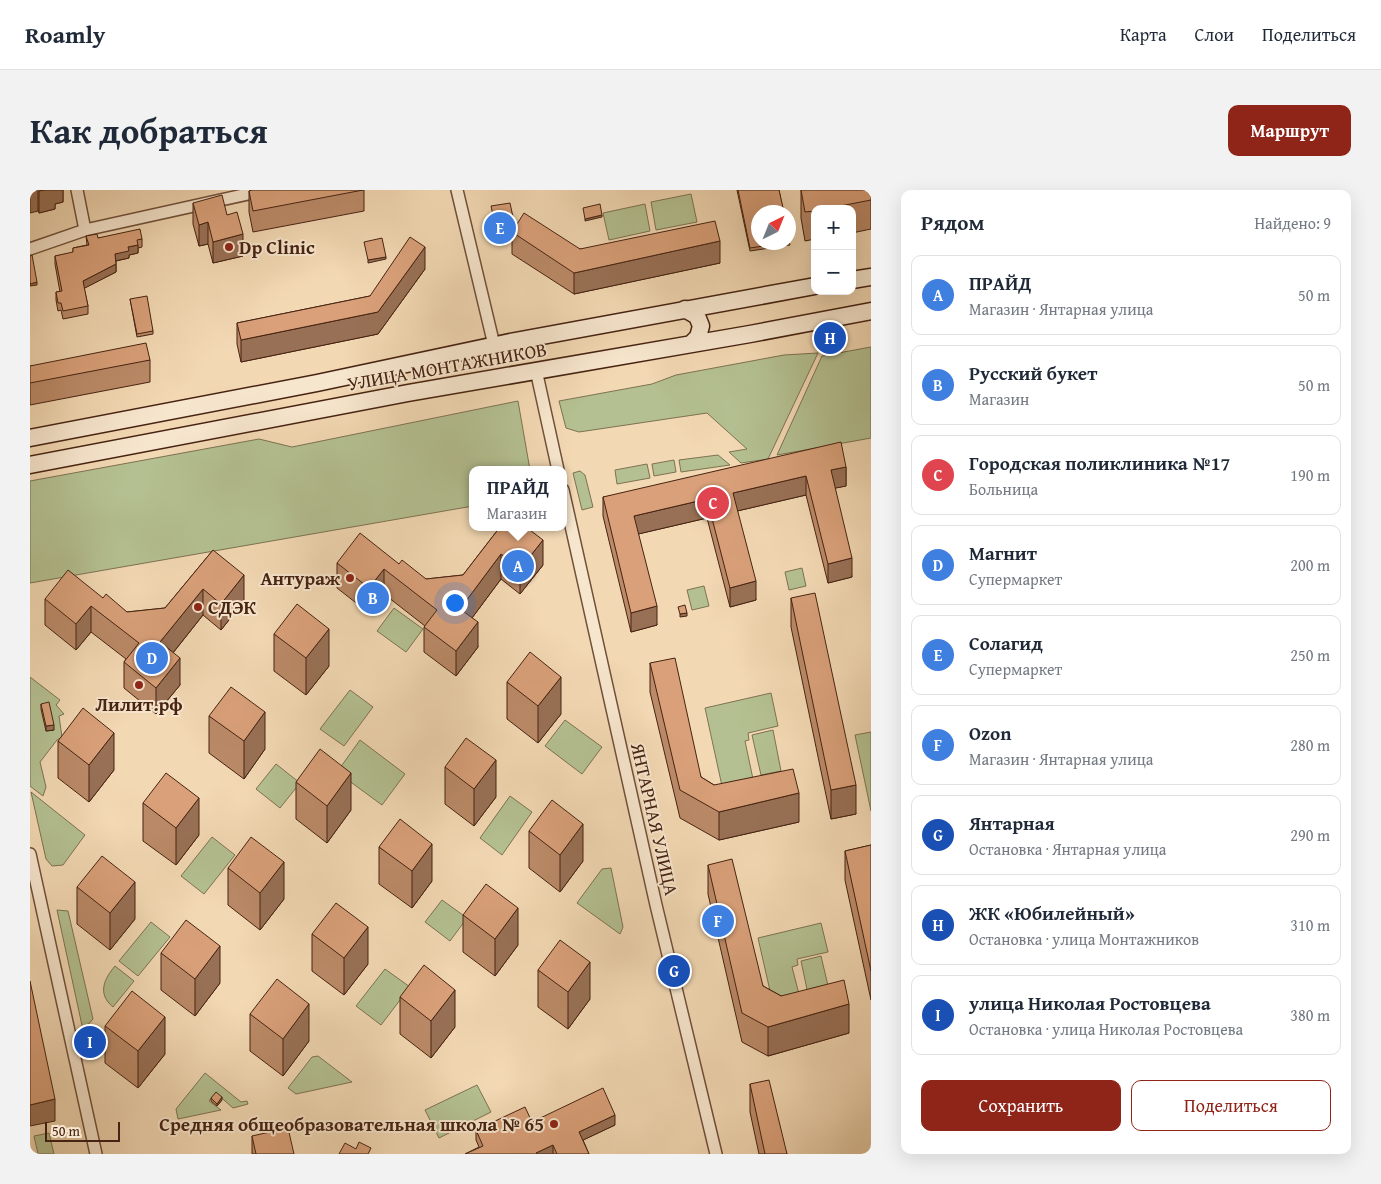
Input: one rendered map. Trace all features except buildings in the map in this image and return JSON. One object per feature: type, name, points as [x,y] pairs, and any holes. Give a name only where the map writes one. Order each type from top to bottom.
[{"type":"main road","points":[[856,279],[871,277]]},
{"type":"main road","name":"УЛИЦА МОНТАЖНИКОВ","points":[[30,438],[317,383],[494,345],[811,287]]},
{"type":"main road","points":[[685,309],[697,316],[702,326],[701,332],[692,344]]},
{"type":"main road","name":"УЛИЦА МОНТАЖНИКОВ","points":[[30,465],[536,370],[871,311]]},
{"type":"main road","points":[[317,383],[311,387],[308,398],[315,408],[323,410]]},
{"type":"street","points":[[77,190],[85,230]]},
{"type":"street","points":[[30,249],[85,230],[266,190]]},
{"type":"street","points":[[457,190],[494,345]]},
{"type":"street","points":[[536,370],[557,466]]},
{"type":"street","name":"ЯНТАРНАЯ УЛИЦА","points":[[567,508],[658,914],[716,1154]]},
{"type":"street","points":[[30,854],[96,1154]]},
{"type":"green space","points":[[691,194],[697,222],[656,230],[651,202]]},
{"type":"green space","points":[[645,204],[650,231],[609,240],[603,213]]},
{"type":"green space","points":[[871,347],[871,438],[777,455],[822,356]]},
{"type":"green space","points":[[818,353],[768,459],[741,463],[729,452],[747,449],[707,413],[579,432],[566,428],[559,401],[652,384],[676,375],[784,355]]},
{"type":"green space","points":[[518,401],[529,466],[469,466],[469,507],[30,583],[30,481],[259,439],[292,447]]},
{"type":"green space","points":[[718,455],[730,465],[681,472],[679,460]]},
{"type":"green space","points":[[674,460],[676,472],[654,476],[652,464]]},
{"type":"green space","points":[[647,464],[650,478],[617,484],[615,470]]},
{"type":"green space","points":[[580,471],[585,475],[593,507],[582,510],[573,473]]},
{"type":"green space","points":[[802,568],[806,586],[789,590],[785,572]]},
{"type":"green space","points":[[704,586],[709,606],[692,610],[687,590]]},
{"type":"green space","points":[[394,608],[423,629],[406,652],[377,631]]},
{"type":"green space","points":[[30,677],[60,700],[56,705],[64,714],[59,716],[62,737],[57,740],[40,762],[46,787],[43,796],[30,786]]},
{"type":"green space","points":[[350,690],[373,707],[344,746],[320,729]]},
{"type":"green space","points":[[771,693],[778,726],[748,733],[749,740],[745,741],[753,779],[722,786],[705,708]]},
{"type":"green space","points":[[565,720],[602,747],[582,774],[545,746]]},
{"type":"green space","points":[[773,730],[781,771],[761,775],[752,735]]},
{"type":"green space","points":[[871,732],[871,811],[855,735]]},
{"type":"green space","points":[[360,740],[405,774],[382,805],[337,772]]},
{"type":"green space","points":[[276,764],[300,783],[280,808],[256,789]]},
{"type":"green space","points":[[31,792],[85,835],[63,865],[52,866],[46,859]]},
{"type":"green space","points":[[510,796],[532,812],[502,855],[480,838]]},
{"type":"green space","points":[[212,837],[235,855],[204,894],[181,876]]},
{"type":"green space","points":[[611,868],[623,927],[620,934],[577,903],[602,869]]},
{"type":"green space","points":[[442,900],[467,918],[450,941],[425,922]]},
{"type":"green space","points":[[57,910],[68,911],[93,1019],[83,1030]]},
{"type":"green space","points":[[151,922],[170,937],[138,976],[119,961]]},
{"type":"green space","points":[[821,923],[828,952],[797,959],[798,965],[792,967],[800,998],[773,1004],[758,938]]},
{"type":"green space","points":[[821,956],[829,990],[808,994],[801,961]]},
{"type":"green space","points":[[115,966],[134,981],[113,1007],[105,997],[104,986],[105,981]]},
{"type":"green space","points":[[385,969],[410,987],[381,1025],[356,1006]]},
{"type":"green space","points":[[318,1056],[352,1082],[296,1094],[288,1088],[312,1057]]},
{"type":"green space","points":[[205,1073],[241,1102],[247,1101],[248,1104],[233,1108],[216,1093],[209,1101],[221,1110],[178,1119],[176,1109]]},
{"type":"green space","points":[[477,1085],[491,1112],[439,1138],[425,1110]]},
{"type":"green space","points":[[49,1133],[54,1154],[38,1154],[34,1136]]},
{"type":"place","name":"Солагид","points":[[500,228]]},
{"type":"place","name":"Dp Clinic","points":[[229,247]]},
{"type":"place","name":"ЖК «Юбилейный»","points":[[830,338]]},
{"type":"place","name":"Городская поликлиника №17","points":[[713,503]]},
{"type":"place","name":"ПРАЙД","points":[[518,566]]},
{"type":"place","name":"Антураж","points":[[350,578]]},
{"type":"place","name":"Русский букет","points":[[373,598]]},
{"type":"place","name":"СДЭК","points":[[198,607]]},
{"type":"place","name":"Магнит","points":[[152,658]]},
{"type":"place","name":"Лилит.рф","points":[[139,685]]},
{"type":"place","name":"Ozon","points":[[718,921]]},
{"type":"place","name":"Янтарная","points":[[674,971]]},
{"type":"place","name":"улица Николая Ростовцева","points":[[90,1042]]},
{"type":"place","name":"Средняя общеобразовательная школа № 65","points":[[554,1124]]}]
